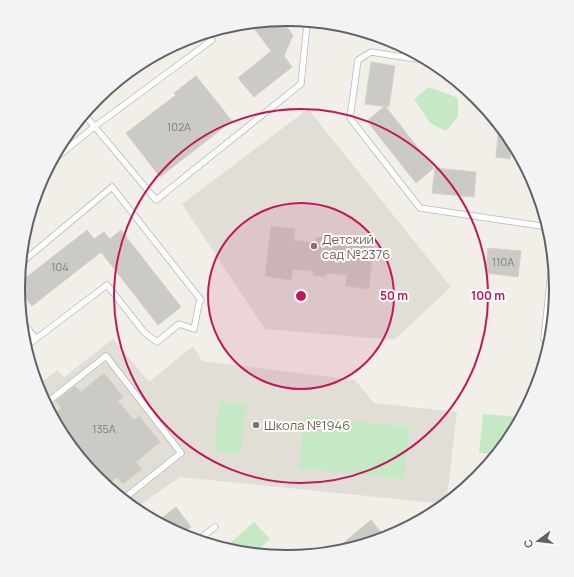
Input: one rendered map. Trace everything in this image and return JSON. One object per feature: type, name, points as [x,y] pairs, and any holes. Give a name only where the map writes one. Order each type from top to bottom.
[{"type":"lane","points":[[88,119],[156,200],[301,84],[307,27]]},
{"type":"lane","points":[[63,152],[94,127],[212,40],[210,38]]},
{"type":"lane","points":[[411,58],[371,52],[358,60],[350,118],[420,208],[541,226]]},
{"type":"lane","points":[[27,258],[112,187],[201,300],[194,329],[178,324],[157,342],[144,332],[107,285],[31,343]]},
{"type":"lane","points":[[544,339],[549,296]]},
{"type":"lane","points":[[28,329],[36,339]]},
{"type":"lane","points":[[50,400],[106,356],[181,453],[128,496]]},
{"type":"lane","points":[[202,537],[215,527]]},
{"type":"shaded area","name":"Детский сад №2376","points":[[308,109],[451,287],[394,340],[265,329],[182,204]]},
{"type":"shaded area","name":"Школа №1946","points":[[113,339],[149,382],[193,346],[202,361],[355,380],[374,403],[457,412],[447,495],[437,503],[180,477],[140,505],[102,474],[79,448],[60,419],[42,382],[57,370],[64,377]]},
{"type":"green space","points":[[429,87],[458,98],[458,117],[446,131],[430,123],[414,99]]},
{"type":"green space","points":[[219,401],[246,404],[241,454],[214,452]]},
{"type":"green space","points":[[483,414],[516,417],[490,454],[479,453]]},
{"type":"green space","points":[[305,416],[410,427],[404,479],[299,468]]},
{"type":"green space","points":[[254,522],[270,539],[259,549],[229,544]]},
{"type":"building","points":[[286,26],[293,35],[284,56],[292,67],[254,97],[238,78],[271,51],[254,29]]},
{"type":"building","points":[[371,62],[395,66],[389,107],[365,104]]},
{"type":"building","points":[[196,76],[232,121],[160,177],[126,133],[176,95],[174,93]]},
{"type":"building","points":[[385,106],[434,168],[416,183],[367,121]]},
{"type":"building","points":[[498,135],[511,153],[510,159],[496,157]]},
{"type":"building","points":[[435,168],[476,172],[474,197],[432,193]]},
{"type":"building","points":[[271,226],[295,229],[294,240],[315,243],[316,237],[331,238],[330,244],[350,247],[351,235],[374,238],[369,289],[345,286],[347,275],[326,273],[326,277],[313,275],[313,271],[293,269],[291,280],[265,276]]},
{"type":"building","points":[[87,230],[94,239],[104,232],[110,239],[121,230],[181,307],[158,325],[101,252],[32,306],[26,298],[26,278]]},
{"type":"building","points":[[488,248],[521,251],[518,277],[486,273]]},
{"type":"building","points":[[104,373],[123,397],[118,401],[134,420],[139,416],[160,442],[136,462],[142,469],[123,484],[117,477],[111,482],[102,474],[79,448],[56,412],[61,408],[56,401],[75,386],[81,392]]},
{"type":"building","points":[[176,507],[191,527],[186,531],[162,518]]},
{"type":"building","points":[[371,520],[382,533],[355,542],[341,544]]},
{"type":"place","name":"Детский сад №2376","points":[[314,246]]},
{"type":"place","name":"Школа №1946","points":[[256,425]]}]
